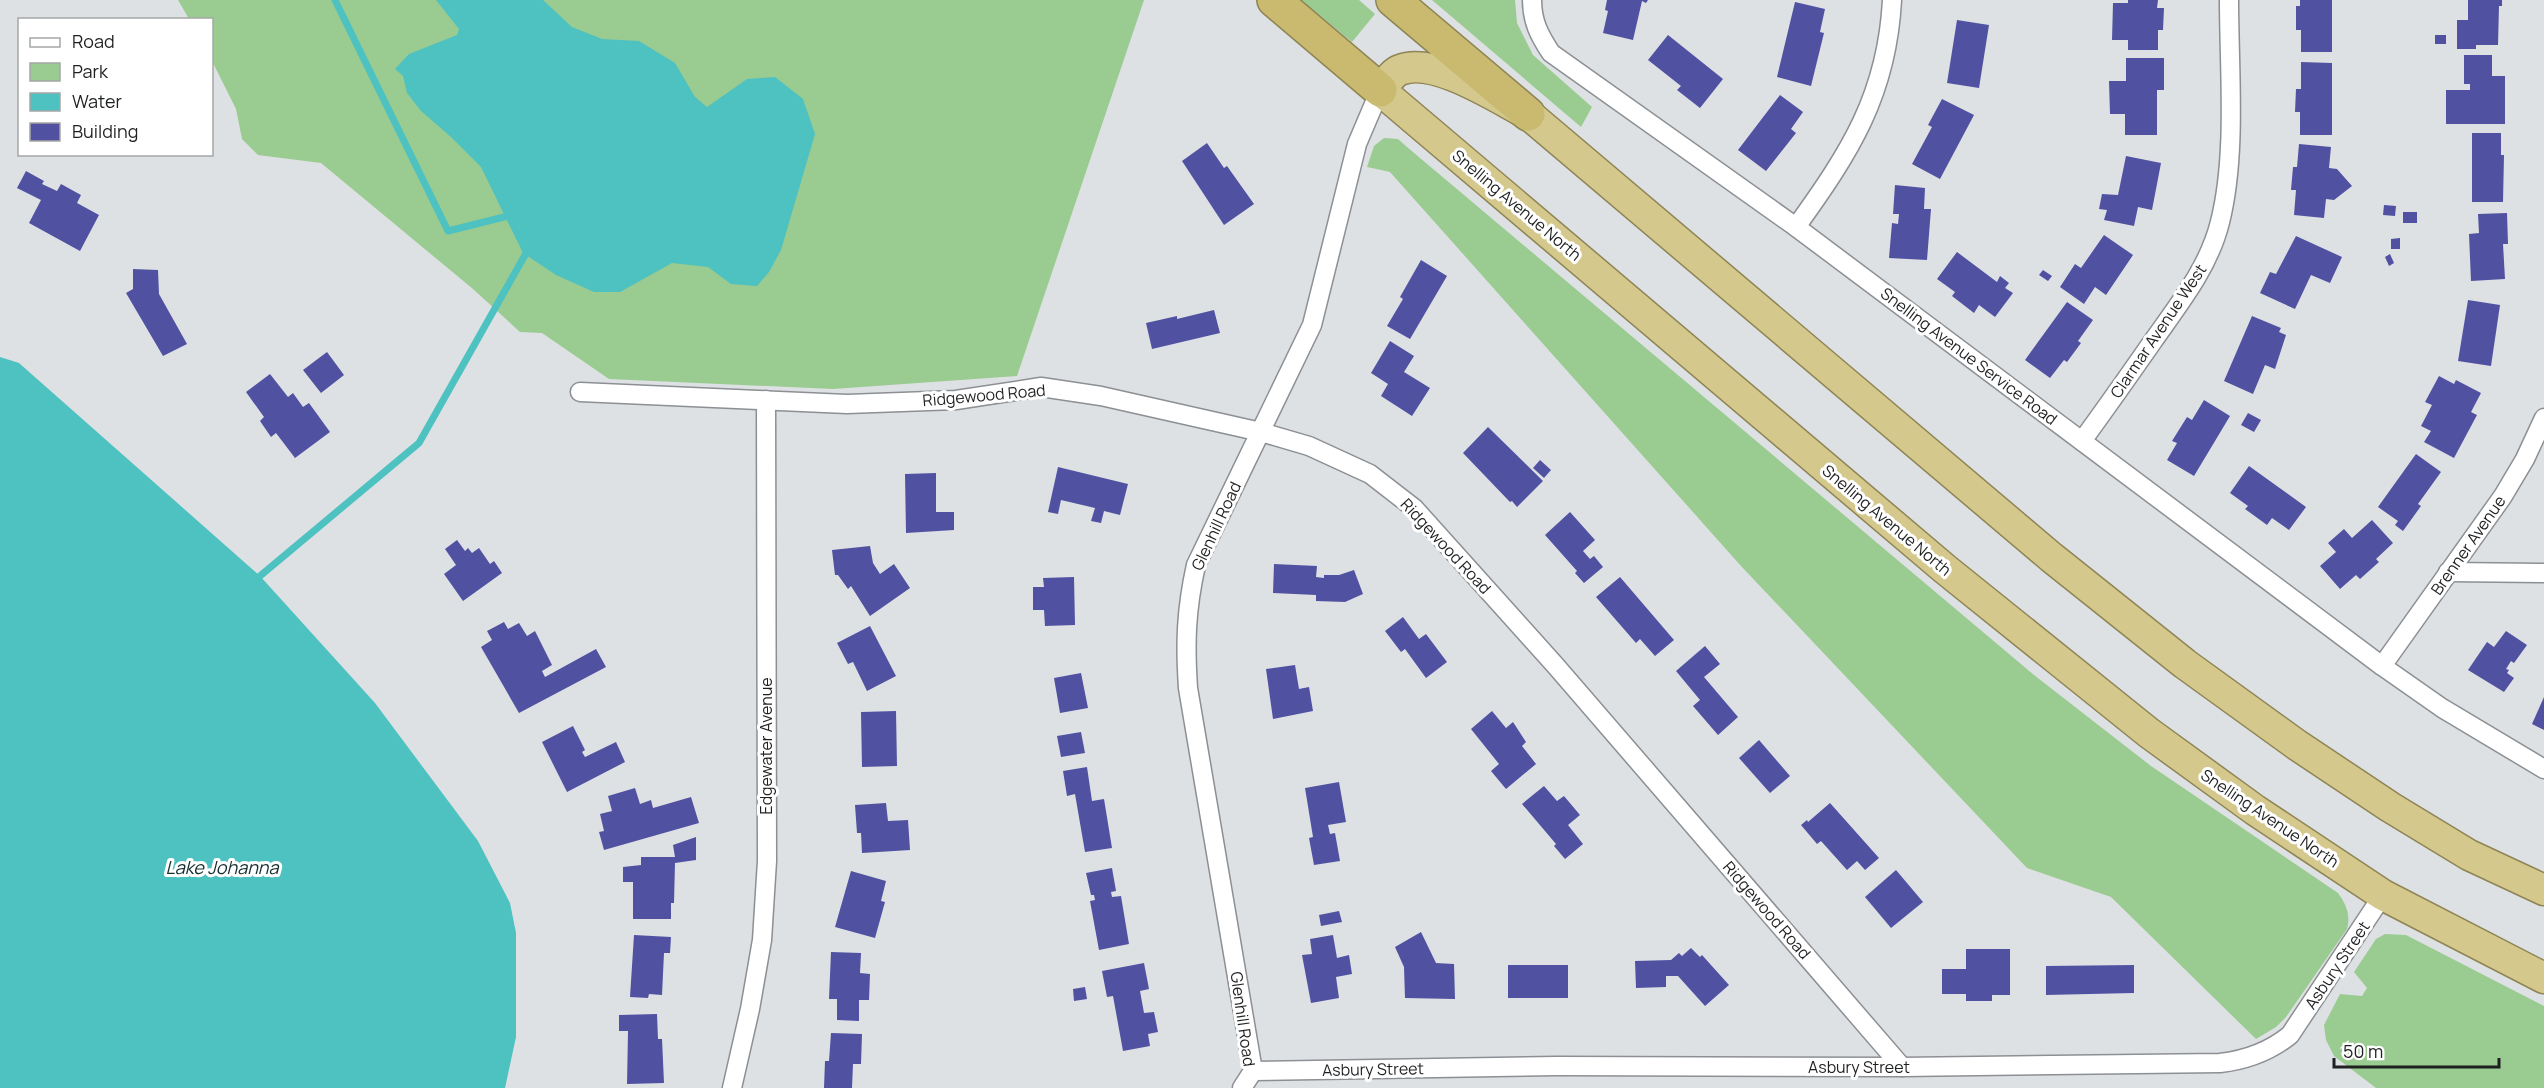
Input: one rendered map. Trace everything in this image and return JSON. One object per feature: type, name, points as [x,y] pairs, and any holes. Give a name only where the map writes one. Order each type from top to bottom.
[{"type":"highway","name":"Snelling Avenue North","points":[[1274,0],[1745,401],[2046,652],[2149,734],[2255,810],[2383,895],[2544,978]]},
{"type":"highway","points":[[1393,0],[2060,564],[2185,664],[2297,746],[2390,807],[2469,855],[2544,890]]},
{"type":"highway","points":[[1380,90],[1397,71],[1414,67],[1450,74],[1528,114]]},
{"type":"street","name":"Snelling Avenue Service Road","points":[[1532,0],[1532,16],[1540,36],[1551,52],[1796,227],[2382,666],[2442,708],[2544,769]]},
{"type":"street","points":[[1796,227],[1854,142],[1871,106],[1883,68],[1891,26],[1892,0]]},
{"type":"street","name":"Clarmar Avenue West","points":[[2082,441],[2184,297],[2207,259],[2220,225],[2227,190],[2230,154],[2229,0]]},
{"type":"street","name":"Glenhill Road","points":[[1242,1088],[1253,1071],[1188,688],[1185,647],[1187,603],[1196,565],[1312,325],[1357,144],[1380,90]]},
{"type":"street","name":"Ridgewood Road","points":[[580,392],[847,404],[956,400],[1041,387],[1101,396],[1262,432],[1309,446],[1370,474],[1414,508],[1555,665],[1902,1067]]},
{"type":"street","name":"Edgewater Avenue","points":[[732,1088],[750,1009],[762,940],[767,861],[766,400]]},
{"type":"street","name":"Brenner Avenue","points":[[2382,666],[2503,496],[2525,459],[2544,418]]},
{"type":"street","points":[[2448,572],[2544,573]]},
{"type":"street","name":"Asbury Street","points":[[1253,1071],[1557,1065],[1902,1067],[2220,1064],[2240,1061],[2276,1046],[2290,1035],[2383,895]]},
{"type":"green space","points":[[178,0],[1144,0],[1017,376],[833,389],[609,379],[542,333],[520,332],[473,289],[321,163],[258,155],[242,139],[236,109],[213,63],[213,18],[188,18]]},
{"type":"green space","points":[[1301,0],[1359,0],[1375,14],[1352,42]]},
{"type":"green space","points":[[1432,0],[1515,0],[1517,23],[1533,55],[1592,107],[1581,127]]},
{"type":"green space","points":[[1384,138],[1398,139],[2034,675],[2151,766],[2338,893],[2347,910],[2347,929],[2286,1017],[2276,1027],[2256,1039],[2111,897],[2027,868],[1741,566],[1390,172],[1367,167],[1374,146]]},
{"type":"green space","points":[[2385,934],[2406,935],[2544,1006],[2544,1088],[2376,1088],[2334,1056],[2326,1040],[2324,1025],[2340,994],[2362,996],[2367,988],[2354,972],[2376,939]]},
{"type":"water","points":[[436,0],[543,0],[572,27],[602,39],[639,41],[675,63],[695,97],[707,107],[747,79],[775,77],[803,99],[815,134],[781,250],[769,272],[757,286],[731,284],[708,267],[672,263],[620,292],[594,292],[556,275],[523,253],[481,167],[421,111],[407,93],[403,76],[395,69],[409,54],[457,35],[459,29]]},
{"type":"water","name":"Lake Johanna","points":[[0,357],[19,363],[260,576],[375,703],[478,841],[510,903],[516,933],[516,1037],[505,1088],[0,1088]]},
{"type":"building","points":[[1607,0],[1648,0],[1646,3],[1642,1],[1633,40],[1603,33],[1608,11],[1605,10]]},
{"type":"building","points":[[2128,0],[2158,0],[2157,8],[2164,8],[2163,30],[2158,30],[2158,50],[2128,50],[2128,40],[2112,40],[2113,3],[2128,3]]},
{"type":"building","points":[[2300,0],[2332,0],[2332,52],[2301,52],[2301,30],[2296,30],[2296,6],[2300,6]]},
{"type":"building","points":[[2468,0],[2502,0],[2502,6],[2499,6],[2498,45],[2476,45],[2476,49],[2457,49],[2457,20],[2468,20]]},
{"type":"building","points":[[1795,2],[1825,9],[1820,32],[1824,33],[1811,86],[1777,77]]},
{"type":"building","points":[[1957,20],[1989,25],[1979,88],[1947,83]]},
{"type":"building","points":[[1668,35],[1723,79],[1700,108],[1677,90],[1681,86],[1648,60]]},
{"type":"building","points":[[2435,35],[2446,35],[2446,44],[2435,44]]},
{"type":"building","points":[[2464,55],[2492,55],[2492,76],[2505,76],[2505,124],[2446,124],[2446,90],[2470,90],[2470,84],[2464,84]]},
{"type":"building","points":[[2126,58],[2164,58],[2164,90],[2157,90],[2157,135],[2125,135],[2125,114],[2110,114],[2109,81],[2126,81]]},
{"type":"building","points":[[2301,62],[2332,63],[2332,135],[2300,135],[2300,112],[2295,112],[2296,89],[2301,89]]},
{"type":"building","points":[[1780,95],[1803,112],[1791,129],[1796,133],[1766,171],[1738,150]]},
{"type":"building","points":[[1942,99],[1974,115],[1940,179],[1912,164],[1932,127],[1928,125]]},
{"type":"building","points":[[2472,133],[2501,133],[2501,155],[2504,155],[2503,202],[2472,202]]},
{"type":"building","points":[[1207,143],[1224,168],[1227,166],[1254,204],[1224,225],[1182,161]]},
{"type":"building","points":[[2299,144],[2331,147],[2329,168],[2337,169],[2352,186],[2334,200],[2326,199],[2324,218],[2294,215],[2296,190],[2291,190],[2293,167],[2297,167]]},
{"type":"building","points":[[2126,156],[2161,163],[2152,210],[2138,207],[2134,226],[2104,220],[2107,210],[2099,209],[2102,194],[2118,195]]},
{"type":"building","points":[[26,171],[44,181],[42,184],[57,191],[61,184],[81,195],[77,203],[99,215],[80,251],[29,223],[41,200],[17,188]]},
{"type":"building","points":[[1895,185],[1925,188],[1924,209],[1931,209],[1927,260],[1889,258],[1892,223],[1898,224],[1899,214],[1893,214]]},
{"type":"building","points":[[2384,205],[2396,206],[2395,216],[2383,215]]},
{"type":"building","points":[[2403,212],[2417,212],[2417,223],[2403,223]]},
{"type":"building","points":[[2507,213],[2508,244],[2503,244],[2505,279],[2471,281],[2469,234],[2479,233],[2478,214]]},
{"type":"building","points":[[2104,235],[2133,255],[2106,295],[2095,287],[2084,304],[2060,287],[2075,264],[2081,268]]},
{"type":"building","points":[[2296,236],[2342,257],[2330,283],[2311,275],[2295,309],[2260,293],[2270,272],[2276,274]]},
{"type":"building","points":[[2400,238],[2400,249],[2391,249],[2391,239]]},
{"type":"building","points":[[1957,252],[1997,282],[2000,276],[2009,283],[2005,288],[2013,293],[1995,317],[1979,305],[1974,313],[1952,296],[1955,292],[1937,279]]},
{"type":"building","points":[[2390,254],[2394,263],[2389,266],[2385,257]]},
{"type":"building","points":[[1421,260],[1447,276],[1410,339],[1387,326],[1403,299],[1400,297]]},
{"type":"building","points":[[133,269],[158,270],[159,294],[187,344],[163,356],[126,293],[133,289]]},
{"type":"building","points":[[2043,270],[2052,276],[2048,281],[2039,275]]},
{"type":"building","points":[[2468,300],[2500,305],[2491,366],[2458,361]]},
{"type":"building","points":[[2067,302],[2093,320],[2078,341],[2081,343],[2067,362],[2064,360],[2050,378],[2025,360]]},
{"type":"building","points":[[1214,310],[1220,333],[1152,349],[1146,323],[1177,316],[1177,319]]},
{"type":"building","points":[[2252,316],[2281,328],[2279,332],[2286,335],[2275,369],[2265,365],[2253,394],[2224,381]]},
{"type":"building","points":[[1390,341],[1414,356],[1404,372],[1430,388],[1412,416],[1381,396],[1388,384],[1371,373]]},
{"type":"building","points":[[327,352],[344,375],[321,393],[303,370]]},
{"type":"building","points":[[270,374],[288,397],[293,393],[303,407],[309,403],[330,432],[295,458],[276,433],[271,437],[260,421],[264,417],[246,392]]},
{"type":"building","points":[[2439,376],[2454,384],[2456,380],[2481,393],[2471,412],[2477,415],[2454,458],[2424,442],[2431,431],[2421,426],[2432,405],[2425,402]]},
{"type":"building","points":[[2204,400],[2230,416],[2194,476],[2167,460],[2177,443],[2172,441],[2187,417],[2192,420]]},
{"type":"building","points":[[2248,413],[2261,420],[2254,432],[2241,425]]},
{"type":"building","points":[[1488,427],[1543,481],[1517,507],[1463,453]]},
{"type":"building","points":[[2416,454],[2441,472],[2418,504],[2421,506],[2403,531],[2395,525],[2398,521],[2378,507]]},
{"type":"building","points":[[1540,460],[1551,470],[1544,478],[1533,468]]},
{"type":"building","points":[[2249,466],[2306,507],[2289,530],[2272,518],[2267,525],[2245,509],[2248,506],[2230,493]]},
{"type":"building","points":[[1058,467],[1128,484],[1120,515],[1104,511],[1101,523],[1091,521],[1095,508],[1061,500],[1058,514],[1048,512]]},
{"type":"building","points":[[936,473],[936,512],[954,512],[954,530],[906,533],[905,474]]},
{"type":"building","points":[[1570,512],[1595,540],[1583,551],[1590,559],[1594,556],[1603,567],[1584,583],[1575,573],[1577,571],[1545,535]]},
{"type":"building","points":[[2372,520],[2393,543],[2376,559],[2379,562],[2360,579],[2356,575],[2340,589],[2320,566],[2336,552],[2328,543],[2344,529],[2352,538]]},
{"type":"building","points":[[457,540],[465,551],[468,548],[472,553],[479,548],[490,564],[494,561],[502,573],[463,601],[444,574],[456,565],[445,549]]},
{"type":"building","points":[[870,546],[873,563],[880,574],[894,564],[910,588],[870,616],[851,586],[848,589],[838,575],[835,575],[832,550]]},
{"type":"building","points":[[1274,564],[1317,566],[1316,577],[1324,578],[1324,575],[1339,575],[1354,570],[1363,594],[1345,602],[1316,601],[1316,595],[1273,593]]},
{"type":"building","points":[[1074,577],[1075,625],[1045,626],[1044,610],[1033,610],[1033,587],[1044,587],[1043,578]]},
{"type":"building","points":[[1620,577],[1674,640],[1655,656],[1640,639],[1636,643],[1596,597]]},
{"type":"building","points":[[1403,617],[1419,639],[1426,634],[1447,662],[1426,678],[1405,649],[1401,652],[1385,631]]},
{"type":"building","points":[[504,622],[508,629],[519,623],[527,636],[535,631],[552,665],[542,671],[545,677],[596,649],[606,667],[519,713],[481,647],[492,640],[487,631]]},
{"type":"building","points":[[870,626],[896,676],[867,691],[853,662],[848,664],[837,643]]},
{"type":"building","points":[[2506,631],[2527,645],[2514,663],[2511,661],[2506,669],[2509,670],[2507,673],[2514,678],[2504,692],[2468,670],[2487,642],[2494,647]]},
{"type":"building","points":[[1705,646],[1720,664],[1704,677],[1738,717],[1718,735],[1693,706],[1700,700],[1676,671]]},
{"type":"building","points":[[1295,665],[1299,689],[1309,687],[1313,711],[1273,719],[1266,669]]},
{"type":"building","points":[[1081,673],[1088,708],[1060,713],[1054,678]]},
{"type":"building","points":[[2544,697],[2544,730],[2532,724]]},
{"type":"building","points":[[896,711],[897,766],[862,767],[861,712]]},
{"type":"building","points":[[1492,711],[1506,728],[1513,722],[1526,742],[1522,746],[1536,764],[1506,789],[1491,771],[1499,764],[1471,729]]},
{"type":"building","points":[[573,726],[585,750],[582,752],[585,757],[616,742],[625,762],[567,792],[542,742]]},
{"type":"building","points":[[1081,732],[1085,753],[1061,757],[1057,736]]},
{"type":"building","points":[[1759,740],[1790,776],[1770,793],[1739,758]]},
{"type":"building","points":[[1087,767],[1092,801],[1104,799],[1112,848],[1085,852],[1075,794],[1067,796],[1063,771]]},
{"type":"building","points":[[1339,782],[1346,822],[1328,825],[1330,834],[1335,833],[1340,861],[1314,865],[1309,838],[1313,837],[1305,788]]},
{"type":"building","points":[[1544,786],[1557,801],[1564,796],[1580,815],[1568,825],[1583,844],[1565,859],[1554,846],[1556,844],[1522,804]]},
{"type":"building","points":[[635,788],[640,804],[651,800],[653,808],[691,797],[699,823],[604,850],[599,832],[604,831],[600,814],[612,811],[608,796]]},
{"type":"building","points":[[886,803],[888,821],[908,820],[910,850],[862,853],[861,833],[857,833],[855,805]]},
{"type":"building","points":[[1830,803],[1879,858],[1865,870],[1857,861],[1847,870],[1821,841],[1817,844],[1801,825],[1807,820],[1808,822]]},
{"type":"building","points":[[696,837],[696,860],[675,863],[674,903],[671,903],[671,919],[633,919],[633,882],[623,882],[623,867],[641,865],[641,857],[675,857],[673,845]]},
{"type":"building","points":[[1112,868],[1116,891],[1111,892],[1112,897],[1121,896],[1129,944],[1099,950],[1090,901],[1095,900],[1094,895],[1091,895],[1086,873]]},
{"type":"building","points":[[1896,870],[1923,902],[1891,928],[1865,897]]},
{"type":"building","points":[[851,871],[886,881],[881,901],[885,902],[875,938],[835,927]]},
{"type":"building","points":[[1339,911],[1342,922],[1321,926],[1319,915]]},
{"type":"building","points":[[1421,932],[1436,963],[1454,964],[1455,999],[1405,998],[1404,967],[1395,947]]},
{"type":"building","points":[[634,935],[671,937],[670,953],[664,953],[662,995],[649,994],[648,998],[630,997]]},
{"type":"building","points":[[1333,935],[1337,958],[1349,955],[1352,974],[1336,977],[1339,998],[1311,1003],[1302,955],[1312,954],[1310,939]]},
{"type":"building","points":[[1691,948],[1700,957],[1702,955],[1729,985],[1705,1006],[1678,976],[1666,976],[1666,987],[1636,988],[1635,961],[1671,960],[1679,953],[1682,956]]},
{"type":"building","points":[[1966,949],[2010,949],[2010,995],[1992,995],[1992,1001],[1966,1001],[1966,994],[1942,994],[1942,969],[1966,969]]},
{"type":"building","points":[[831,952],[861,953],[860,973],[870,974],[869,1000],[859,1000],[859,1021],[837,1020],[837,999],[829,999]]},
{"type":"building","points":[[1144,963],[1149,989],[1140,991],[1144,1013],[1154,1012],[1158,1032],[1148,1034],[1150,1046],[1123,1051],[1113,996],[1107,997],[1102,971]]},
{"type":"building","points":[[1508,965],[1568,965],[1568,998],[1508,998]]},
{"type":"building","points":[[2134,965],[2134,993],[2046,995],[2046,966]]},
{"type":"building","points":[[1085,987],[1087,999],[1074,1001],[1073,989]]},
{"type":"building","points":[[657,1014],[658,1039],[662,1039],[664,1083],[627,1084],[628,1031],[619,1031],[619,1015]]},
{"type":"building","points":[[831,1033],[862,1034],[861,1064],[853,1064],[852,1088],[824,1088],[825,1061],[829,1061]]},
{"type":"waterway","points":[[335,0],[448,231],[504,217]]},
{"type":"waterway","points":[[260,576],[419,443],[525,255]]}]
